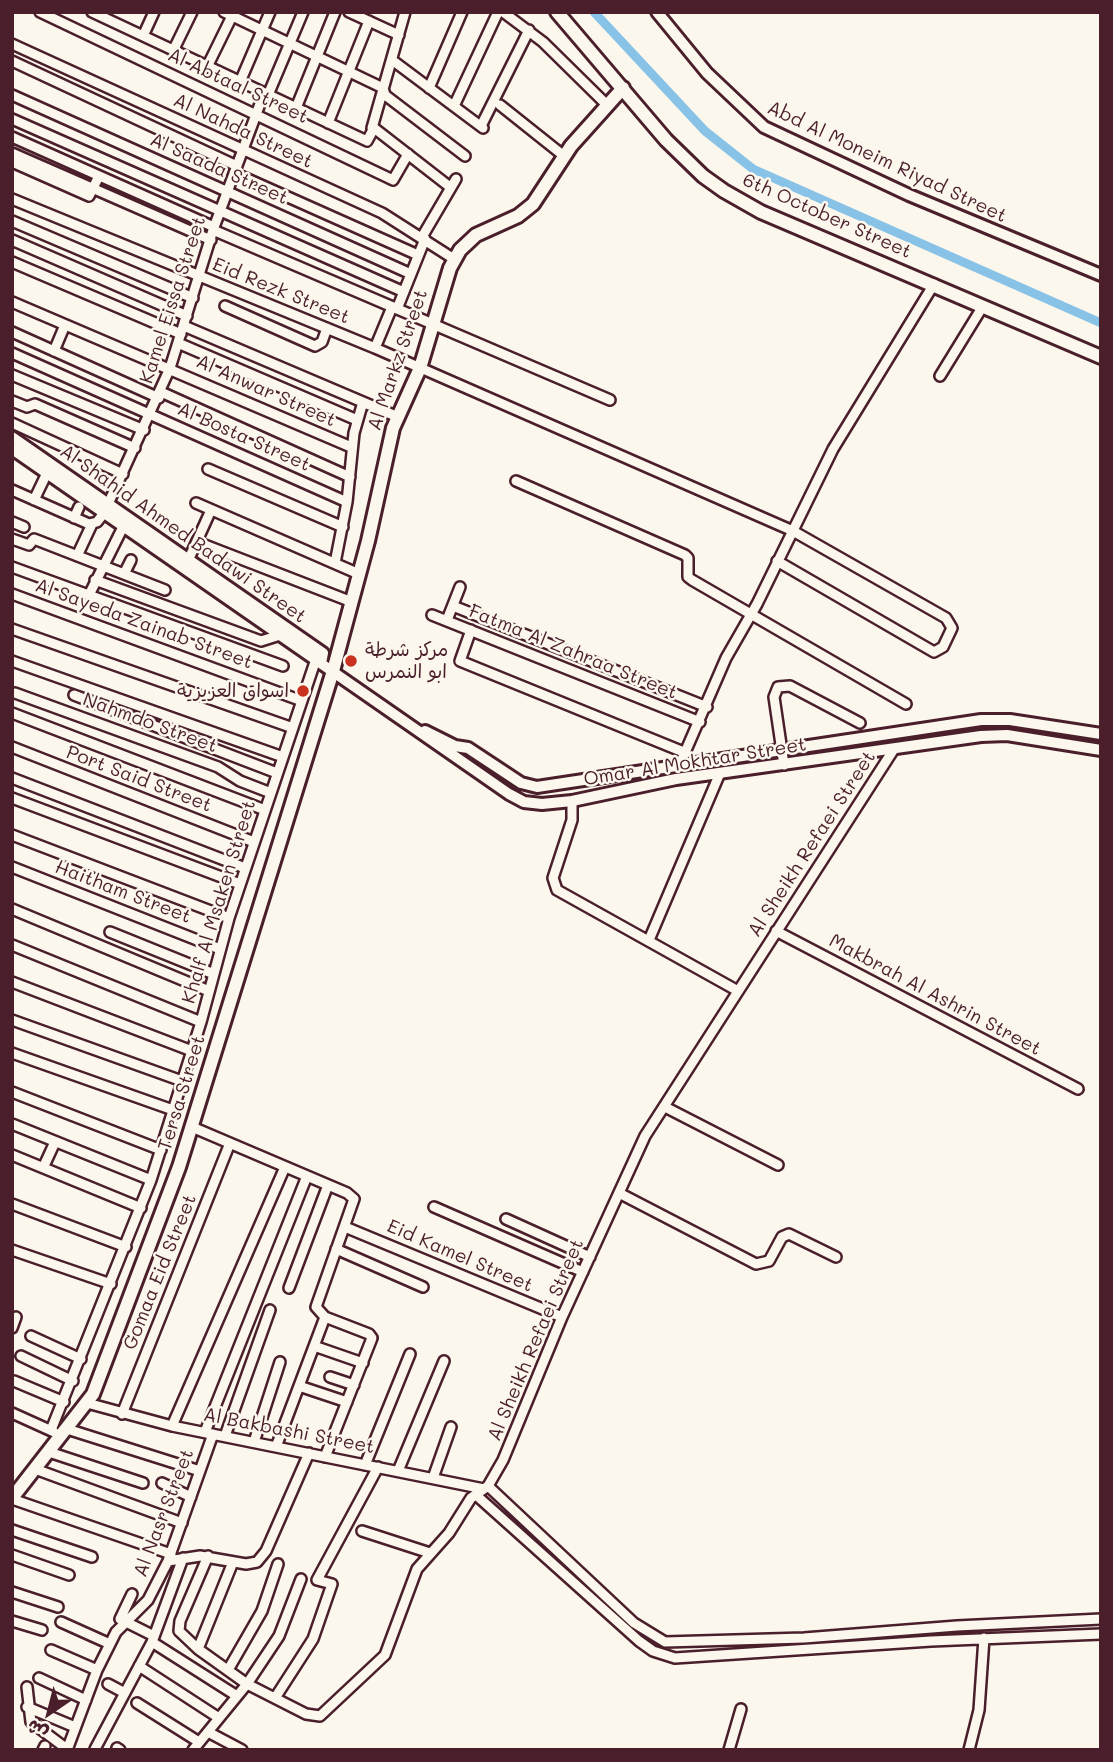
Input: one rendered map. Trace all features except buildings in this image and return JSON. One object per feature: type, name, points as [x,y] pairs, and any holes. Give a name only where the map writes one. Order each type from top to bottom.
[{"type":"main road","name":"6th October Street","points":[[557,12],[685,160],[724,191],[761,212],[1101,356]]},
{"type":"main road","name":"Al Markz Street","points":[[333,671],[398,416],[420,368],[454,259],[476,235],[518,216],[533,204],[564,156],[623,88]]},
{"type":"main road","name":"Tersa Street","points":[[12,1499],[49,1452],[60,1431],[88,1403],[97,1386],[192,1127],[333,671]]},
{"type":"street","name":"Al Abtaal Street","points":[[40,12],[393,180],[408,154]]},
{"type":"street","points":[[92,12],[368,141],[403,13]]},
{"type":"street","points":[[116,23],[120,12]]},
{"type":"street","points":[[143,36],[154,12]]},
{"type":"street","points":[[173,51],[192,12]]},
{"type":"street","points":[[240,82],[270,12]]},
{"type":"street","name":"Kamel Eissa Street","points":[[106,508],[160,395],[220,211],[256,113],[303,12]]},
{"type":"street","points":[[296,108],[335,12]]},
{"type":"street","points":[[349,12],[399,35]]},
{"type":"street","points":[[429,88],[462,12]]},
{"type":"street","points":[[454,106],[498,12]]},
{"type":"street","points":[[503,12],[529,30],[607,105]]},
{"type":"street","name":"Abd Al Moneim Riyad Street","points":[[657,12],[707,74],[764,127],[909,195],[1101,275]]},
{"type":"street","points":[[207,67],[228,14],[383,88],[385,95],[465,156]]},
{"type":"street","points":[[328,122],[369,21]]},
{"type":"street","points":[[392,60],[482,127],[529,30]]},
{"type":"street","name":"Al Nahda Street","points":[[12,44],[382,213],[454,259]]},
{"type":"street","points":[[12,61],[418,255]]},
{"type":"street","name":"Al Saada Street","points":[[12,95],[411,274]]},
{"type":"street","points":[[500,105],[564,156]]},
{"type":"street","points":[[12,120],[404,292]]},
{"type":"street","points":[[372,128],[453,183],[423,238],[404,292],[375,348]]},
{"type":"street","points":[[12,137],[213,232]]},
{"type":"street","points":[[12,153],[93,189],[213,232],[610,400]]},
{"type":"street","points":[[12,162],[89,196],[99,176]]},
{"type":"street","name":"Eid Rezk Street","points":[[12,199],[375,348],[793,531],[946,618],[953,628],[943,647],[934,652],[777,561]]},
{"type":"street","points":[[12,221],[193,298]]},
{"type":"street","points":[[12,240],[187,316]]},
{"type":"street","points":[[12,262],[181,335],[357,420]]},
{"type":"street","points":[[676,771],[708,707],[726,658],[752,613],[832,449],[934,284]]},
{"type":"street","name":"Al Anwar Street","points":[[12,302],[351,447]]},
{"type":"street","points":[[225,306],[315,346],[322,342],[327,328]]},
{"type":"street","points":[[940,376],[983,306]]},
{"type":"street","points":[[54,351],[65,325]]},
{"type":"street","points":[[12,332],[350,477]]},
{"type":"street","points":[[181,335],[398,416]]},
{"type":"street","name":"Al Bosta Street","points":[[12,353],[347,502]]},
{"type":"street","points":[[12,375],[144,430]]},
{"type":"street","points":[[12,401],[27,407],[35,404],[135,448]]},
{"type":"street","points":[[335,563],[347,502],[351,447],[363,402]]},
{"type":"street","points":[[12,423],[123,474]]},
{"type":"street","name":"Al Shahid Ahmed Badawi Street","points":[[12,437],[126,522],[323,653],[319,661]]},
{"type":"street","points":[[34,452],[43,437]]},
{"type":"street","name":"Al Shahid Ahmed Badawi Street","points":[[12,449],[106,508]]},
{"type":"street","points":[[208,469],[343,527]]},
{"type":"street","points":[[34,500],[47,473]]},
{"type":"street","points":[[516,481],[685,555],[688,558],[688,577],[906,704]]},
{"type":"street","points":[[12,491],[92,524]]},
{"type":"street","points":[[196,503],[359,574]]},
{"type":"street","points":[[74,518],[79,508]]},
{"type":"street","points":[[77,556],[92,524],[106,508]]},
{"type":"street","points":[[187,564],[211,510]]},
{"type":"street","points":[[89,595],[126,522]]},
{"type":"street","points":[[12,523],[24,527]]},
{"type":"street","points":[[12,539],[30,545],[34,538],[165,590]]},
{"type":"street","points":[[197,542],[352,602]]},
{"type":"street","points":[[124,574],[131,560]]},
{"type":"street","name":"Al Shahid Ahmed Badawi Street","points":[[187,564],[279,635],[333,671]]},
{"type":"street","points":[[12,567],[283,666]]},
{"type":"street","points":[[95,580],[261,640],[279,635]]},
{"type":"street","points":[[447,620],[460,587]]},
{"type":"street","name":"Al Sayeda Zainab Street","points":[[12,594],[302,701]]},
{"type":"street","points":[[453,606],[708,707]]},
{"type":"street","name":"Fatma Al Zahraa Street","points":[[432,615],[700,722]]},
{"type":"street","points":[[12,629],[293,728]]},
{"type":"street","points":[[471,630],[460,661],[686,753]]},
{"type":"street","name":"Khalf Al Msaken Street","points":[[60,1431],[64,1402],[151,1180],[201,1022],[245,868],[302,701],[319,661]]},
{"type":"street","points":[[12,662],[283,757]]},
{"type":"street","name":"Omar Al Mokhtar Street","points":[[333,671],[517,799],[542,804],[572,801],[676,771],[720,773],[747,763],[894,749],[943,734],[1007,735],[1101,750]]},
{"type":"street","points":[[860,723],[790,686],[778,687],[774,696],[783,759],[943,734],[999,719],[1101,734]]},
{"type":"street","name":"Nahmdo Street","points":[[15,692],[218,767],[240,781],[271,793]]},
{"type":"street","points":[[74,695],[277,773]]},
{"type":"street","points":[[12,713],[265,810]]},
{"type":"street","points":[[416,729],[434,733],[455,746],[468,748],[531,787],[747,763]]},
{"type":"street","name":"Port Said Street","points":[[12,747],[254,842]]},
{"type":"street","name":"Al Sheikh Refaei Street","points":[[208,1556],[178,1626],[198,1649],[247,1684],[313,1716],[326,1713],[385,1655],[411,1581],[430,1553],[482,1490],[510,1446],[562,1317],[645,1136],[894,749]]},
{"type":"street","points":[[649,940],[720,773]]},
{"type":"street","points":[[12,778],[245,868]]},
{"type":"street","points":[[12,798],[240,884]]},
{"type":"street","points":[[572,801],[572,820],[553,878],[561,894],[738,991]]},
{"type":"street","points":[[12,835],[229,918]]},
{"type":"street","name":"Haitham Street","points":[[12,867],[220,949]]},
{"type":"street","points":[[12,909],[209,991]]},
{"type":"street","name":"Makbrah Al Ashrin Street","points":[[776,931],[1079,1089]]},
{"type":"street","points":[[110,932],[214,974]]},
{"type":"street","points":[[12,945],[201,1022]]},
{"type":"street","points":[[12,982],[192,1051]]},
{"type":"street","points":[[12,1020],[182,1081]]},
{"type":"street","points":[[12,1052],[173,1110]]},
{"type":"street","points":[[12,1091],[161,1150]]},
{"type":"street","points":[[664,1107],[778,1165]]},
{"type":"street","points":[[12,1124],[151,1180]]},
{"type":"street","points":[[192,1127],[328,1185],[354,1199],[316,1307],[325,1317],[371,1336],[326,1457]]},
{"type":"street","points":[[43,1168],[55,1142]]},
{"type":"street","name":"Gomaa Eid Street","points":[[122,1414],[230,1143]]},
{"type":"street","points":[[12,1155],[141,1208]]},
{"type":"street","points":[[172,1426],[285,1167]]},
{"type":"street","name":"Al Nasr Street","points":[[67,1749],[97,1670],[110,1644],[124,1622],[148,1600],[169,1557],[200,1471],[209,1433],[307,1176]]},
{"type":"street","points":[[289,1288],[328,1185]]},
{"type":"street","points":[[619,1193],[756,1264],[769,1261],[782,1237],[789,1234],[836,1257]]},
{"type":"street","points":[[12,1204],[126,1247]]},
{"type":"street","points":[[434,1207],[583,1272]]},
{"type":"street","points":[[506,1219],[590,1257]]},
{"type":"street","name":"Eid Kamel Street","points":[[345,1227],[562,1317]]},
{"type":"street","points":[[337,1249],[423,1287]]},
{"type":"street","points":[[12,1250],[111,1284]]},
{"type":"street","points":[[225,1436],[270,1310]]},
{"type":"street","points":[[12,1328],[16,1317]]},
{"type":"street","points":[[276,1447],[325,1317]]},
{"type":"street","points":[[32,1336],[81,1359]]},
{"type":"street","points":[[314,1346],[363,1363]]},
{"type":"street","points":[[365,1465],[410,1354]]},
{"type":"street","points":[[21,1356],[73,1381]]},
{"type":"street","points":[[398,1471],[444,1361]]},
{"type":"street","points":[[254,1442],[281,1362]]},
{"type":"street","points":[[330,1377],[354,1385]]},
{"type":"street","points":[[15,1381],[64,1402]]},
{"type":"street","points":[[299,1386],[347,1402]]},
{"type":"street","name":"Al Bakbashi Street","points":[[88,1403],[172,1426],[482,1490]]},
{"type":"street","points":[[12,1413],[60,1431],[200,1471]]},
{"type":"street","points":[[433,1478],[451,1427]]},
{"type":"street","points":[[49,1452],[143,1483]]},
{"type":"street","points":[[12,1499],[169,1557],[208,1556],[252,1564],[262,1558],[309,1453]]},
{"type":"street","points":[[275,1698],[313,1639],[331,1584],[317,1580],[378,1467]]},
{"type":"street","points":[[35,1469],[182,1523]]},
{"type":"street","points":[[162,1483],[191,1497]]},
{"type":"street","points":[[482,1490],[649,1635],[665,1642],[693,1644],[1101,1619]]},
{"type":"street","points":[[482,1490],[639,1641],[662,1654],[694,1658],[984,1638],[1101,1634]]},
{"type":"street","points":[[12,1530],[92,1558]]},
{"type":"street","points":[[362,1531],[430,1553]]},
{"type":"street","points":[[12,1555],[69,1575]]},
{"type":"street","points":[[95,1749],[153,1639],[183,1558]]},
{"type":"street","points":[[198,1649],[233,1562]]},
{"type":"street","points":[[228,1670],[262,1611],[278,1564]]},
{"type":"street","points":[[137,1703],[196,1746],[247,1684],[284,1628],[301,1578]]},
{"type":"street","points":[[12,1592],[58,1607]]},
{"type":"street","points":[[132,1594],[120,1617],[124,1622],[237,1696]]},
{"type":"street","points":[[12,1621],[42,1630]]},
{"type":"street","points":[[61,1622],[110,1644]]},
{"type":"street","points":[[895,1631],[897,1644]]},
{"type":"street","points":[[970,1750],[979,1710],[984,1638]]},
{"type":"street","points":[[693,1644],[694,1658]]},
{"type":"street","points":[[51,1650],[97,1670]]},
{"type":"street","points":[[139,1666],[219,1718]]},
{"type":"street","points":[[39,1678],[86,1700]]},
{"type":"street","points":[[108,1684],[125,1693]]},
{"type":"street","points":[[26,1687],[27,1707],[36,1728],[67,1749]]},
{"type":"street","points":[[27,1707],[75,1727]]},
{"type":"street","points":[[729,1750],[741,1709]]},
{"type":"street","points":[[208,1732],[242,1750]]},
{"type":"waterway","points":[[594,12],[705,131],[753,169],[1101,323]]},
{"type":"place","name":"مركز شرطة ابو النمرس","points":[[351,661]]},
{"type":"place","name":"اسواق العزيزية","points":[[303,691]]}]
